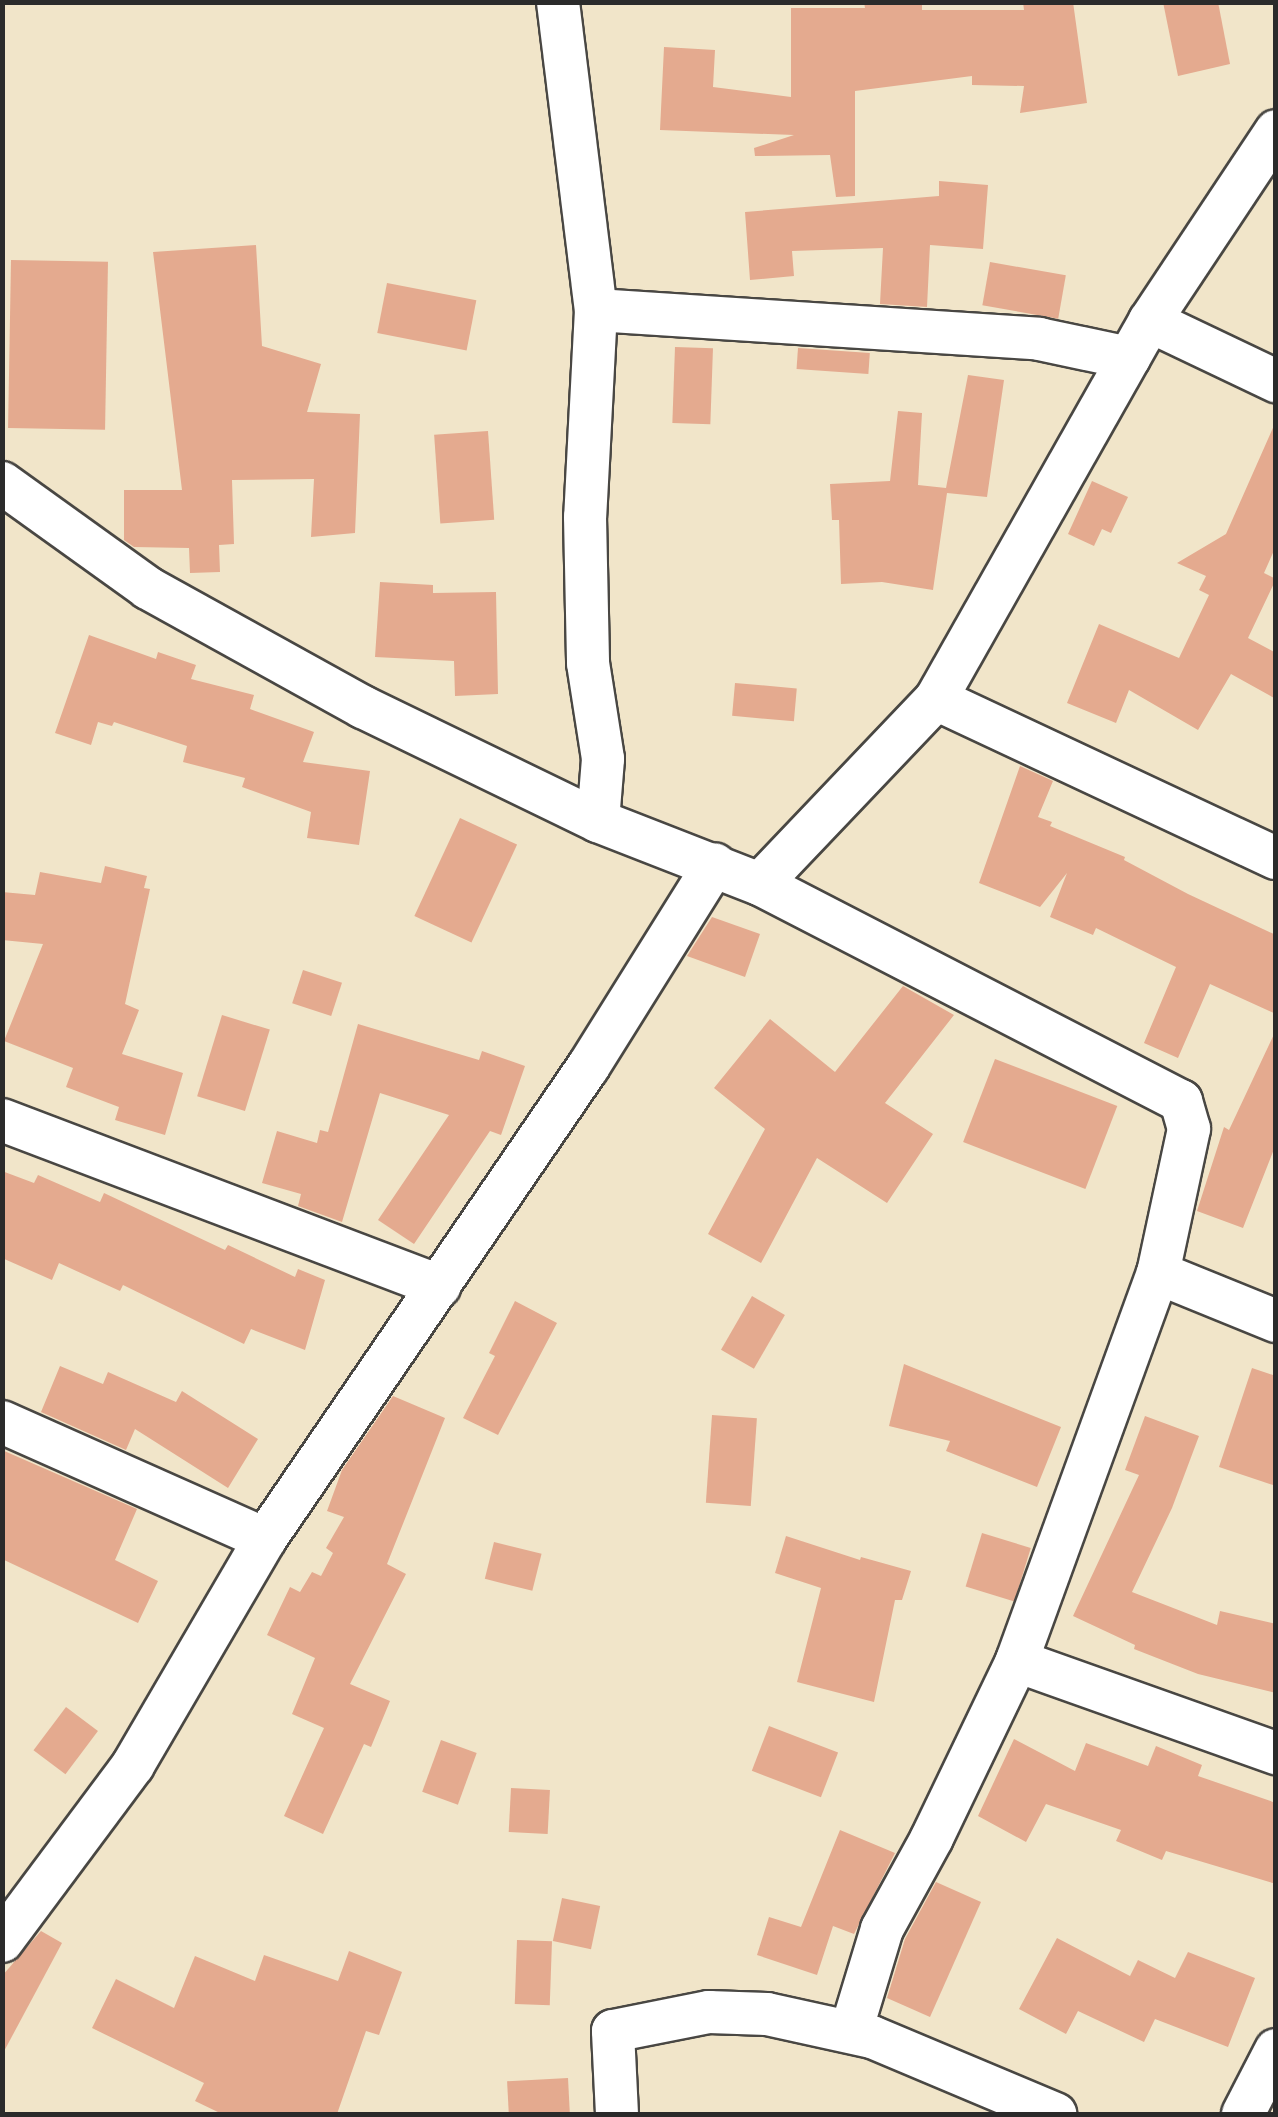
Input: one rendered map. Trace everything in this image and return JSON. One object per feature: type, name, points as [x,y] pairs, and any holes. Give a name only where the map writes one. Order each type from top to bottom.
[{"type":"street","points":[[558,2],[596,310],[585,518],[588,662],[604,758],[598,821]]},
{"type":"street","points":[[760,884],[936,699],[1150,321],[1276,131]]},
{"type":"street","points":[[596,310],[1039,339],[1129,358]]},
{"type":"street","points":[[1150,321],[1276,381]]},
{"type":"street","points":[[2,483],[148,588],[363,708],[598,821],[760,884],[1157,1084],[1181,1100],[1189,1128],[1158,1273],[1017,1661],[932,1838],[882,1929],[851,2031]]},
{"type":"street","points":[[936,699],[1276,858]]},
{"type":"street","points":[[2,1941],[134,1765],[265,1540],[588,1067],[715,864]]},
{"type":"street","points":[[2,1120],[440,1286]]},
{"type":"street","points":[[1158,1273],[1276,1321]]},
{"type":"street","points":[[2,1422],[265,1540]]},
{"type":"street","points":[[1017,1661],[1276,1752]]},
{"type":"street","points":[[618,2114],[613,2031],[709,2012],[767,2014],[851,2031],[1055,2114]]},
{"type":"street","points":[[1243,2114],[1276,2050]]},
{"type":"building","points":[[864,2],[922,2],[922,10],[1024,10],[1023,2],[1073,2],[1087,103],[1020,113],[1024,86],[972,85],[972,76],[855,91],[855,196],[836,197],[830,155],[755,156],[754,148],[794,135],[660,130],[664,47],[715,50],[713,87],[791,97],[791,8],[865,8]]},
{"type":"building","points":[[1163,2],[1218,2],[1230,64],[1178,76]]},
{"type":"building","points":[[939,181],[988,185],[983,249],[930,245],[927,307],[880,304],[883,248],[792,251],[794,276],[750,280],[745,212],[939,196]]},
{"type":"building","points":[[256,245],[262,346],[321,364],[307,412],[360,414],[355,533],[311,537],[314,479],[232,480],[234,544],[219,545],[220,572],[190,573],[189,548],[134,547],[124,540],[124,490],[182,490],[153,252]]},
{"type":"building","points":[[11,260],[108,262],[105,430],[8,428]]},
{"type":"building","points":[[990,262],[1066,275],[1058,319],[982,305]]},
{"type":"building","points":[[387,283],[476,300],[467,350],[377,333]]},
{"type":"building","points":[[675,347],[713,348],[710,424],[672,423]]},
{"type":"building","points":[[798,348],[870,353],[868,374],[797,369]]},
{"type":"building","points":[[968,375],[1004,380],[987,497],[947,493],[933,590],[882,582],[841,584],[839,520],[832,520],[830,484],[890,481],[898,411],[922,413],[918,485],[946,488]]},
{"type":"building","points":[[1276,421],[1276,546],[1264,573],[1276,579],[1248,638],[1276,653],[1276,699],[1231,674],[1198,730],[1129,690],[1116,723],[1067,703],[1099,624],[1179,658],[1209,595],[1199,590],[1206,576],[1177,563],[1226,534]]},
{"type":"building","points":[[488,431],[494,520],[440,524],[434,435]]},
{"type":"building","points":[[1092,481],[1128,497],[1111,533],[1102,529],[1094,546],[1068,534]]},
{"type":"building","points":[[380,582],[433,585],[433,593],[496,592],[498,694],[455,696],[454,661],[375,657]]},
{"type":"building","points":[[89,635],[156,659],[158,652],[196,665],[191,679],[254,695],[250,709],[314,732],[303,762],[370,771],[359,845],[307,838],[311,812],[242,787],[245,778],[183,762],[187,746],[114,722],[112,726],[98,722],[91,745],[55,733]]},
{"type":"building","points":[[735,683],[797,688],[794,721],[732,716]]},
{"type":"building","points":[[1020,766],[1053,781],[1038,817],[1052,822],[1050,826],[1125,857],[1124,860],[1188,894],[1276,935],[1276,1014],[1210,984],[1178,1058],[1144,1043],[1176,967],[1096,928],[1093,935],[1050,917],[1067,873],[1040,907],[979,883]]},
{"type":"building","points":[[460,818],[517,845],[471,943],[414,916]]},
{"type":"building","points":[[105,866],[147,876],[144,888],[150,889],[125,1004],[139,1010],[122,1054],[183,1073],[165,1135],[115,1120],[119,1107],[66,1087],[73,1068],[4,1041],[43,944],[2,940],[2,892],[35,895],[40,872],[101,883]]},
{"type":"building","points":[[712,917],[760,934],[745,977],[687,956]]},
{"type":"building","points":[[303,970],[342,983],[331,1016],[292,1003]]},
{"type":"building","points":[[903,986],[954,1015],[885,1103],[933,1134],[887,1203],[817,1158],[761,1263],[708,1234],[765,1129],[714,1088],[770,1019],[835,1072]]},
{"type":"building","points":[[222,1015],[270,1030],[245,1111],[197,1096]]},
{"type":"building","points":[[358,1024],[479,1060],[482,1051],[525,1066],[501,1135],[490,1131],[414,1244],[378,1220],[449,1115],[380,1093],[342,1222],[298,1206],[301,1194],[262,1183],[277,1131],[317,1143],[320,1130],[328,1132]]},
{"type":"building","points":[[1276,1030],[1276,1144],[1243,1228],[1197,1211],[1224,1127],[1229,1130]]},
{"type":"building","points":[[995,1059],[1117,1106],[1085,1189],[963,1142]]},
{"type":"building","points":[[2,1171],[34,1183],[38,1175],[100,1202],[104,1193],[225,1250],[228,1245],[295,1277],[298,1269],[325,1280],[305,1350],[251,1329],[244,1344],[123,1285],[120,1291],[59,1263],[52,1280],[2,1258]]},
{"type":"building","points":[[752,1296],[785,1315],[754,1369],[721,1350]]},
{"type":"building","points":[[515,1301],[557,1323],[498,1435],[463,1418],[495,1356],[489,1353]]},
{"type":"building","points":[[904,1364],[1061,1427],[1037,1487],[946,1451],[950,1441],[889,1426]]},
{"type":"building","points":[[60,1366],[103,1384],[108,1372],[176,1402],[182,1391],[258,1439],[228,1488],[135,1429],[126,1450],[41,1412]]},
{"type":"building","points":[[1252,1368],[1276,1376],[1276,1486],[1219,1467]]},
{"type":"building","points":[[393,1396],[445,1418],[387,1564],[406,1574],[350,1684],[390,1701],[371,1747],[364,1744],[323,1834],[284,1816],[324,1728],[292,1714],[315,1658],[267,1635],[290,1587],[300,1592],[312,1572],[321,1576],[333,1553],[326,1548],[344,1517],[327,1511],[342,1470]]},
{"type":"building","points":[[712,1415],[757,1418],[751,1506],[706,1503]]},
{"type":"building","points":[[1145,1416],[1199,1436],[1172,1508],[1132,1592],[1217,1625],[1220,1611],[1276,1624],[1276,1693],[1198,1674],[1134,1649],[1135,1645],[1073,1616],[1139,1475],[1125,1470]]},
{"type":"building","points":[[2,1450],[137,1509],[115,1560],[158,1581],[138,1623],[2,1559]]},
{"type":"building","points":[[982,1533],[1031,1548],[1014,1601],[966,1587]]},
{"type":"building","points":[[786,1536],[860,1560],[861,1557],[911,1571],[902,1600],[895,1600],[874,1702],[797,1682],[821,1588],[775,1573]]},
{"type":"building","points":[[494,1542],[542,1554],[532,1591],[485,1579]]},
{"type":"building","points":[[66,1707],[98,1731],[65,1774],[34,1750]]},
{"type":"building","points":[[769,1726],[838,1753],[821,1797],[752,1771]]},
{"type":"building","points":[[1014,1739],[1075,1771],[1086,1743],[1148,1766],[1156,1746],[1202,1765],[1198,1776],[1276,1803],[1276,1884],[1166,1851],[1162,1860],[1116,1841],[1121,1830],[1046,1804],[1026,1842],[978,1816]]},
{"type":"building","points":[[441,1740],[477,1753],[458,1805],[422,1792]]},
{"type":"building","points":[[511,1788],[550,1790],[548,1834],[509,1832]]},
{"type":"building","points":[[840,1830],[895,1853],[854,1934],[833,1926],[817,1975],[757,1955],[769,1917],[801,1927]]},
{"type":"building","points":[[936,1882],[981,1902],[930,2017],[887,1998],[905,1939]]},
{"type":"building","points":[[562,1898],[600,1906],[591,1949],[553,1941]]},
{"type":"building","points":[[41,1931],[62,1943],[2,2055],[2,1976]]},
{"type":"building","points":[[1057,1938],[1130,1976],[1138,1960],[1175,1978],[1188,1952],[1255,1978],[1228,2047],[1155,2019],[1144,2042],[1078,2011],[1066,2034],[1019,2009]]},
{"type":"building","points":[[517,1940],[552,1941],[550,2005],[515,2004]]},
{"type":"building","points":[[349,1951],[402,1972],[379,2035],[366,2031],[337,2114],[222,2114],[195,2101],[204,2083],[92,2028],[116,1979],[174,2008],[195,1956],[255,1981],[264,1955],[338,1981]]},
{"type":"building","points":[[568,2078],[570,2114],[509,2114],[507,2081]]}]
